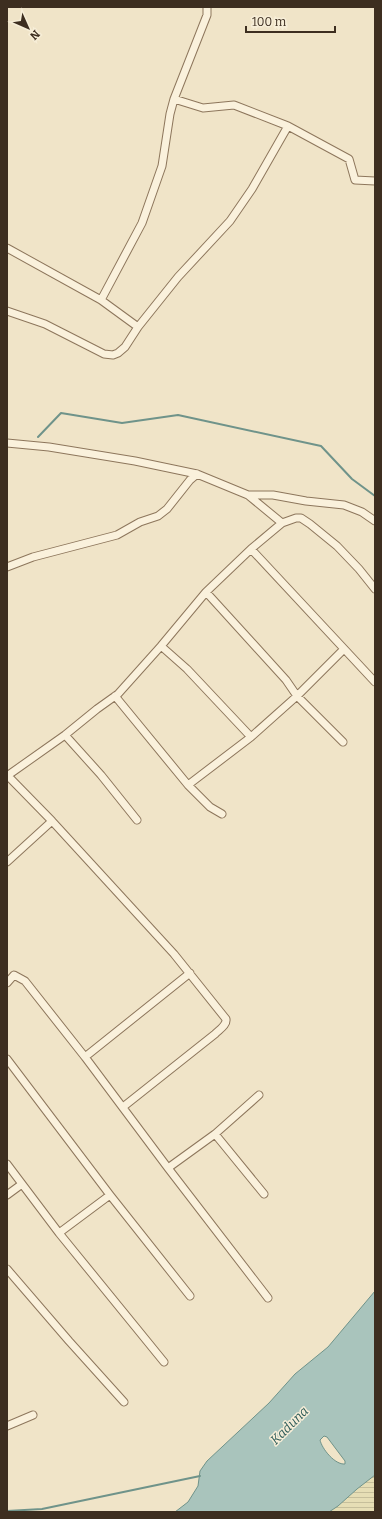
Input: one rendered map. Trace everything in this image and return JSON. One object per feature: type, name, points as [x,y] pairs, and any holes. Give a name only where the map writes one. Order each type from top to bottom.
[{"type":"street","points":[[101,300],[142,223],[162,166],[170,114],[174,99],[207,15],[208,7]]},
{"type":"street","points":[[174,99],[202,108],[234,105],[288,126],[349,159],[355,180],[375,181]]},
{"type":"street","points":[[7,311],[45,324],[104,354],[113,355],[118,353],[125,347],[138,327],[178,277],[230,221],[252,189],[288,126]]},
{"type":"street","points":[[7,248],[101,300],[138,327]]},
{"type":"street","points":[[7,443],[49,447],[134,461],[197,474],[248,495],[282,523]]},
{"type":"street","points":[[7,567],[33,557],[117,535],[140,522],[158,516],[167,509],[190,480],[197,474]]},
{"type":"street","points":[[248,495],[273,495],[306,501],[344,505],[362,512],[375,521]]},
{"type":"street","points":[[123,1107],[216,1034],[226,1022],[226,1019],[174,954],[52,821],[7,776],[65,735],[115,696],[161,646],[206,592],[282,523],[296,518],[301,518],[310,524],[337,546],[359,569],[375,589]]},
{"type":"street","points":[[251,550],[375,682]]},
{"type":"street","points":[[206,592],[286,680],[298,696],[343,742]]},
{"type":"street","points":[[161,646],[187,669],[251,737]]},
{"type":"street","points":[[188,785],[251,737],[298,696],[344,649]]},
{"type":"street","points":[[115,696],[188,785],[210,807],[222,814]]},
{"type":"street","points":[[65,735],[101,775],[137,820]]},
{"type":"street","points":[[7,862],[52,821]]},
{"type":"street","points":[[85,1057],[190,973]]},
{"type":"street","points":[[8,979],[14,975],[25,981],[85,1057],[268,1298]]},
{"type":"street","points":[[7,1059],[110,1195],[190,1296]]},
{"type":"street","points":[[168,1168],[215,1134],[259,1095]]},
{"type":"street","points":[[215,1134],[264,1194]]},
{"type":"street","points":[[7,1164],[59,1233],[164,1362]]},
{"type":"street","points":[[7,1195],[22,1184]]},
{"type":"street","points":[[59,1233],[110,1195]]},
{"type":"street","points":[[7,1269],[124,1402]]},
{"type":"street","points":[[7,1426],[33,1415]]},
{"type":"shaded area","points":[[375,1475],[375,1512],[329,1512],[338,1506]]},
{"type":"water","name":"Kaduna","points":[[375,1291],[375,1475],[329,1512],[175,1512],[188,1502],[198,1486],[200,1471],[207,1461],[269,1403],[295,1374],[328,1347]],"holes":[[[324,1436],[327,1437],[345,1461],[345,1464],[337,1462],[323,1448],[320,1440]]]},
{"type":"waterway","points":[[38,437],[61,413],[122,423],[178,415],[321,446],[352,479],[375,496]]},
{"type":"waterway","points":[[7,1511],[42,1509],[200,1476]]}]
